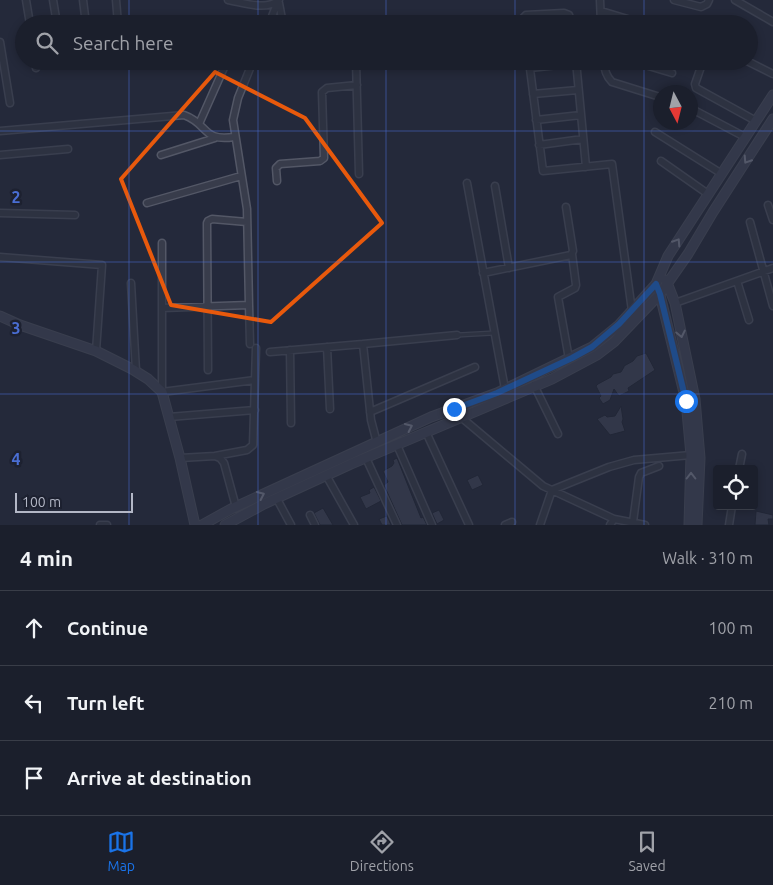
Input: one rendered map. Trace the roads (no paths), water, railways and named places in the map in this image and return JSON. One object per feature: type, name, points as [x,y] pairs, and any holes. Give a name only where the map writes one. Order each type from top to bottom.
[{"type":"main road","points":[[202,525],[236,507],[431,417],[505,389],[569,360],[608,335],[656,284],[668,256],[773,95]]},
{"type":"main road","points":[[225,525],[326,475],[462,418],[534,385],[552,379],[597,355],[614,342],[660,294],[772,124]]},
{"type":"main road","points":[[663,271],[675,303],[695,399],[700,458],[697,525]]},
{"type":"main road","points":[[656,284],[686,401],[690,455],[689,525]]},
{"type":"main road","points":[[0,316],[20,325],[96,351],[136,371],[162,392],[180,458],[195,525]]},
{"type":"street","points":[[26,0],[28,15]]},
{"type":"street","points":[[53,0],[56,15]]},
{"type":"street","points":[[83,0],[85,15]]},
{"type":"street","points":[[116,0],[117,15]]},
{"type":"street","points":[[228,0],[260,6],[270,5],[279,1]]},
{"type":"street","points":[[600,0],[601,15]]},
{"type":"street","points":[[674,0],[701,7],[704,7],[709,0]]},
{"type":"street","points":[[735,0],[773,22]]},
{"type":"street","points":[[273,15],[279,1]]},
{"type":"street","points":[[279,1],[281,15]]},
{"type":"street","points":[[601,11],[614,15]]},
{"type":"street","points":[[526,15],[564,13],[569,15]]},
{"type":"street","points":[[0,42],[10,103]]},
{"type":"street","points":[[758,67],[773,74]]},
{"type":"street","points":[[199,124],[223,70]]},
{"type":"street","points":[[180,458],[215,456],[251,448],[253,445],[255,380],[249,305],[247,209],[232,120],[238,98],[249,70]]},
{"type":"street","points":[[356,70],[359,174]]},
{"type":"street","points":[[531,70],[543,170],[612,164],[632,311]]},
{"type":"street","points":[[577,70],[586,167]]},
{"type":"street","points":[[604,70],[612,82],[653,96]]},
{"type":"street","points":[[662,70],[672,73]]},
{"type":"street","points":[[700,70],[695,84],[696,88],[756,121]]},
{"type":"street","points":[[277,181],[276,168],[280,164],[320,161],[324,158],[322,92],[327,88],[356,85]]},
{"type":"street","points":[[533,94],[578,90]]},
{"type":"street","points":[[698,112],[745,137]]},
{"type":"street","points":[[536,120],[581,115]]},
{"type":"street","points":[[0,131],[184,116],[193,119],[215,138]]},
{"type":"street","points":[[655,132],[722,174]]},
{"type":"street","points":[[161,155],[215,138],[234,137]]},
{"type":"street","points":[[539,145],[583,139]]},
{"type":"street","points":[[0,156],[68,149]]},
{"type":"street","points":[[661,161],[708,194]]},
{"type":"street","points":[[147,203],[241,176]]},
{"type":"street","points":[[467,183],[505,389]]},
{"type":"street","points":[[494,186],[509,268]]},
{"type":"street","points":[[768,205],[773,220]]},
{"type":"street","points":[[566,207],[576,285],[575,288],[558,297],[569,360]]},
{"type":"street","points":[[0,213],[75,215]]},
{"type":"street","points":[[208,370],[208,221],[212,219],[247,222]]},
{"type":"street","points":[[750,222],[773,306]]},
{"type":"street","points":[[162,243],[162,392],[255,380]]},
{"type":"street","points":[[483,272],[569,257],[572,254]]},
{"type":"street","points":[[0,257],[102,265],[96,351]]},
{"type":"street","points":[[675,303],[773,268]]},
{"type":"street","points":[[737,281],[748,320]]},
{"type":"street","points":[[131,284],[136,371]]},
{"type":"street","points":[[162,308],[249,305]]},
{"type":"street","points":[[270,352],[457,335]]},
{"type":"street","points":[[363,344],[370,412],[376,443]]},
{"type":"street","points":[[327,347],[330,409]]},
{"type":"street","points":[[290,350],[291,423]]},
{"type":"street","points":[[370,412],[475,367]]},
{"type":"street","points":[[534,385],[558,434]]},
{"type":"street","points":[[169,417],[255,410]]},
{"type":"street","points":[[462,418],[543,486],[614,519],[645,525]]},
{"type":"street","points":[[426,432],[469,525]]},
{"type":"street","points":[[397,445],[432,525]]},
{"type":"street","points":[[740,465],[742,454]]},
{"type":"street","points":[[540,525],[552,490],[609,467],[634,460],[690,455]]},
{"type":"street","points":[[215,456],[224,462],[236,507]]},
{"type":"street","points":[[366,458],[397,525]]},
{"type":"street","points":[[633,522],[639,477],[642,473],[659,466]]},
{"type":"street","points":[[326,475],[354,525]]},
{"type":"street","points":[[277,498],[291,525]]},
{"type":"street","points":[[729,525],[731,510]]},
{"type":"street","points":[[310,516],[315,525]]},
{"type":"street","points":[[610,525],[614,519]]},
{"type":"street","points":[[100,525],[107,525]]},
{"type":"lane","points":[[457,335],[495,333]]}]
